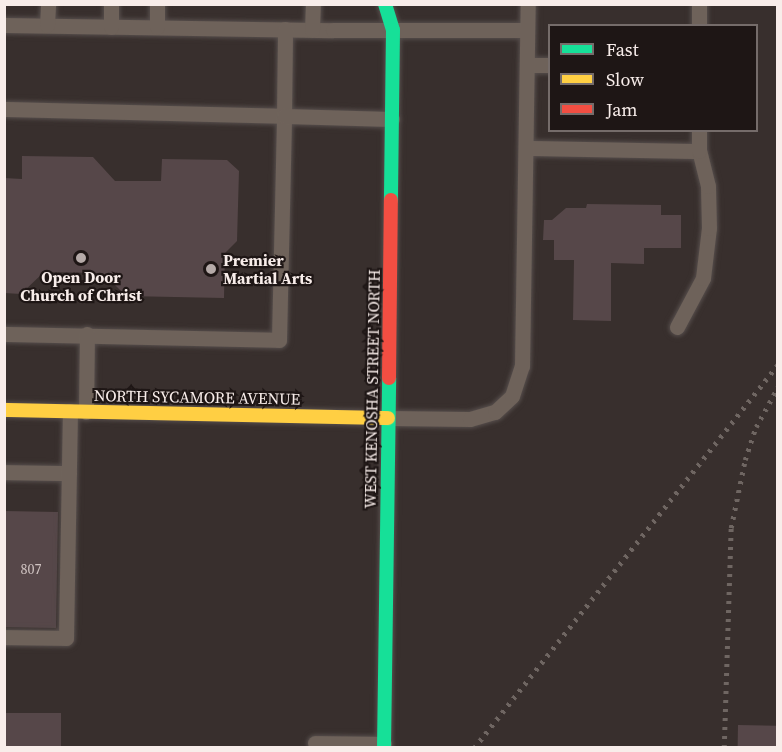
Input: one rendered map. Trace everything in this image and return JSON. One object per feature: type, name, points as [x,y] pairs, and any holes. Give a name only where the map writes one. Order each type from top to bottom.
[{"type":"main road","name":"WEST KENOSHA STREET NORTH","points":[[384,746],[393,30],[385,4]]},
{"type":"main road","name":"WEST KENOSHA STREET NORTH","points":[[393,30],[403,4]]},
{"type":"main road","name":"NORTH SYCAMORE AVENUE","points":[[4,410],[388,418]]},
{"type":"lane","points":[[47,25],[48,4]]},
{"type":"lane","points":[[111,4],[111,27]]},
{"type":"lane","points":[[157,4],[157,27]]},
{"type":"lane","points":[[312,30],[313,4]]},
{"type":"lane","points":[[388,418],[470,419],[495,412],[512,396],[522,366],[528,4]]},
{"type":"lane","points":[[699,4],[699,24]]},
{"type":"lane","points":[[4,25],[312,30],[527,30]]},
{"type":"lane","points":[[4,334],[87,334],[279,340],[285,29]]},
{"type":"lane","points":[[527,64],[548,65]]},
{"type":"lane","points":[[4,109],[392,119]]},
{"type":"lane","points":[[677,327],[704,278],[709,228],[708,186],[699,152],[699,132]]},
{"type":"lane","points":[[526,148],[699,152]]},
{"type":"lane","points":[[87,334],[87,412]]},
{"type":"lane","points":[[4,637],[66,638],[70,411]]},
{"type":"lane","points":[[4,472],[69,473]]},
{"type":"lane","points":[[315,743],[384,746]]},
{"type":"building","points":[[22,156],[93,157],[115,181],[161,181],[162,159],[227,160],[239,171],[237,241],[225,253],[224,298],[126,296],[103,273],[44,272],[21,294],[4,293],[4,178],[22,179]]},
{"type":"building","points":[[587,204],[661,205],[661,215],[681,215],[681,248],[644,248],[644,264],[611,263],[611,321],[573,320],[574,260],[554,260],[554,240],[543,240],[544,220],[552,220],[566,208],[586,208]]},
{"type":"building","points":[[4,511],[58,512],[56,628],[4,627]]},
{"type":"building","points":[[4,713],[61,713],[61,747],[4,747]]},
{"type":"building","points":[[738,725],[777,726],[777,748],[738,747]]},
{"type":"railway","points":[[474,748],[778,364]]},
{"type":"railway","points":[[724,748],[731,528],[745,460],[756,427],[778,387]]},
{"type":"traffic: fast","points":[[385,4],[393,30],[391,200]]},
{"type":"traffic: fast","points":[[384,748],[389,378]]},
{"type":"traffic: slow","points":[[4,410],[388,418]]},
{"type":"traffic: jam","points":[[389,378],[391,200]]},
{"type":"place","name":"Open Door Church of Christ","points":[[81,258]]},
{"type":"place","name":"Premier Martial Arts","points":[[211,269]]}]
